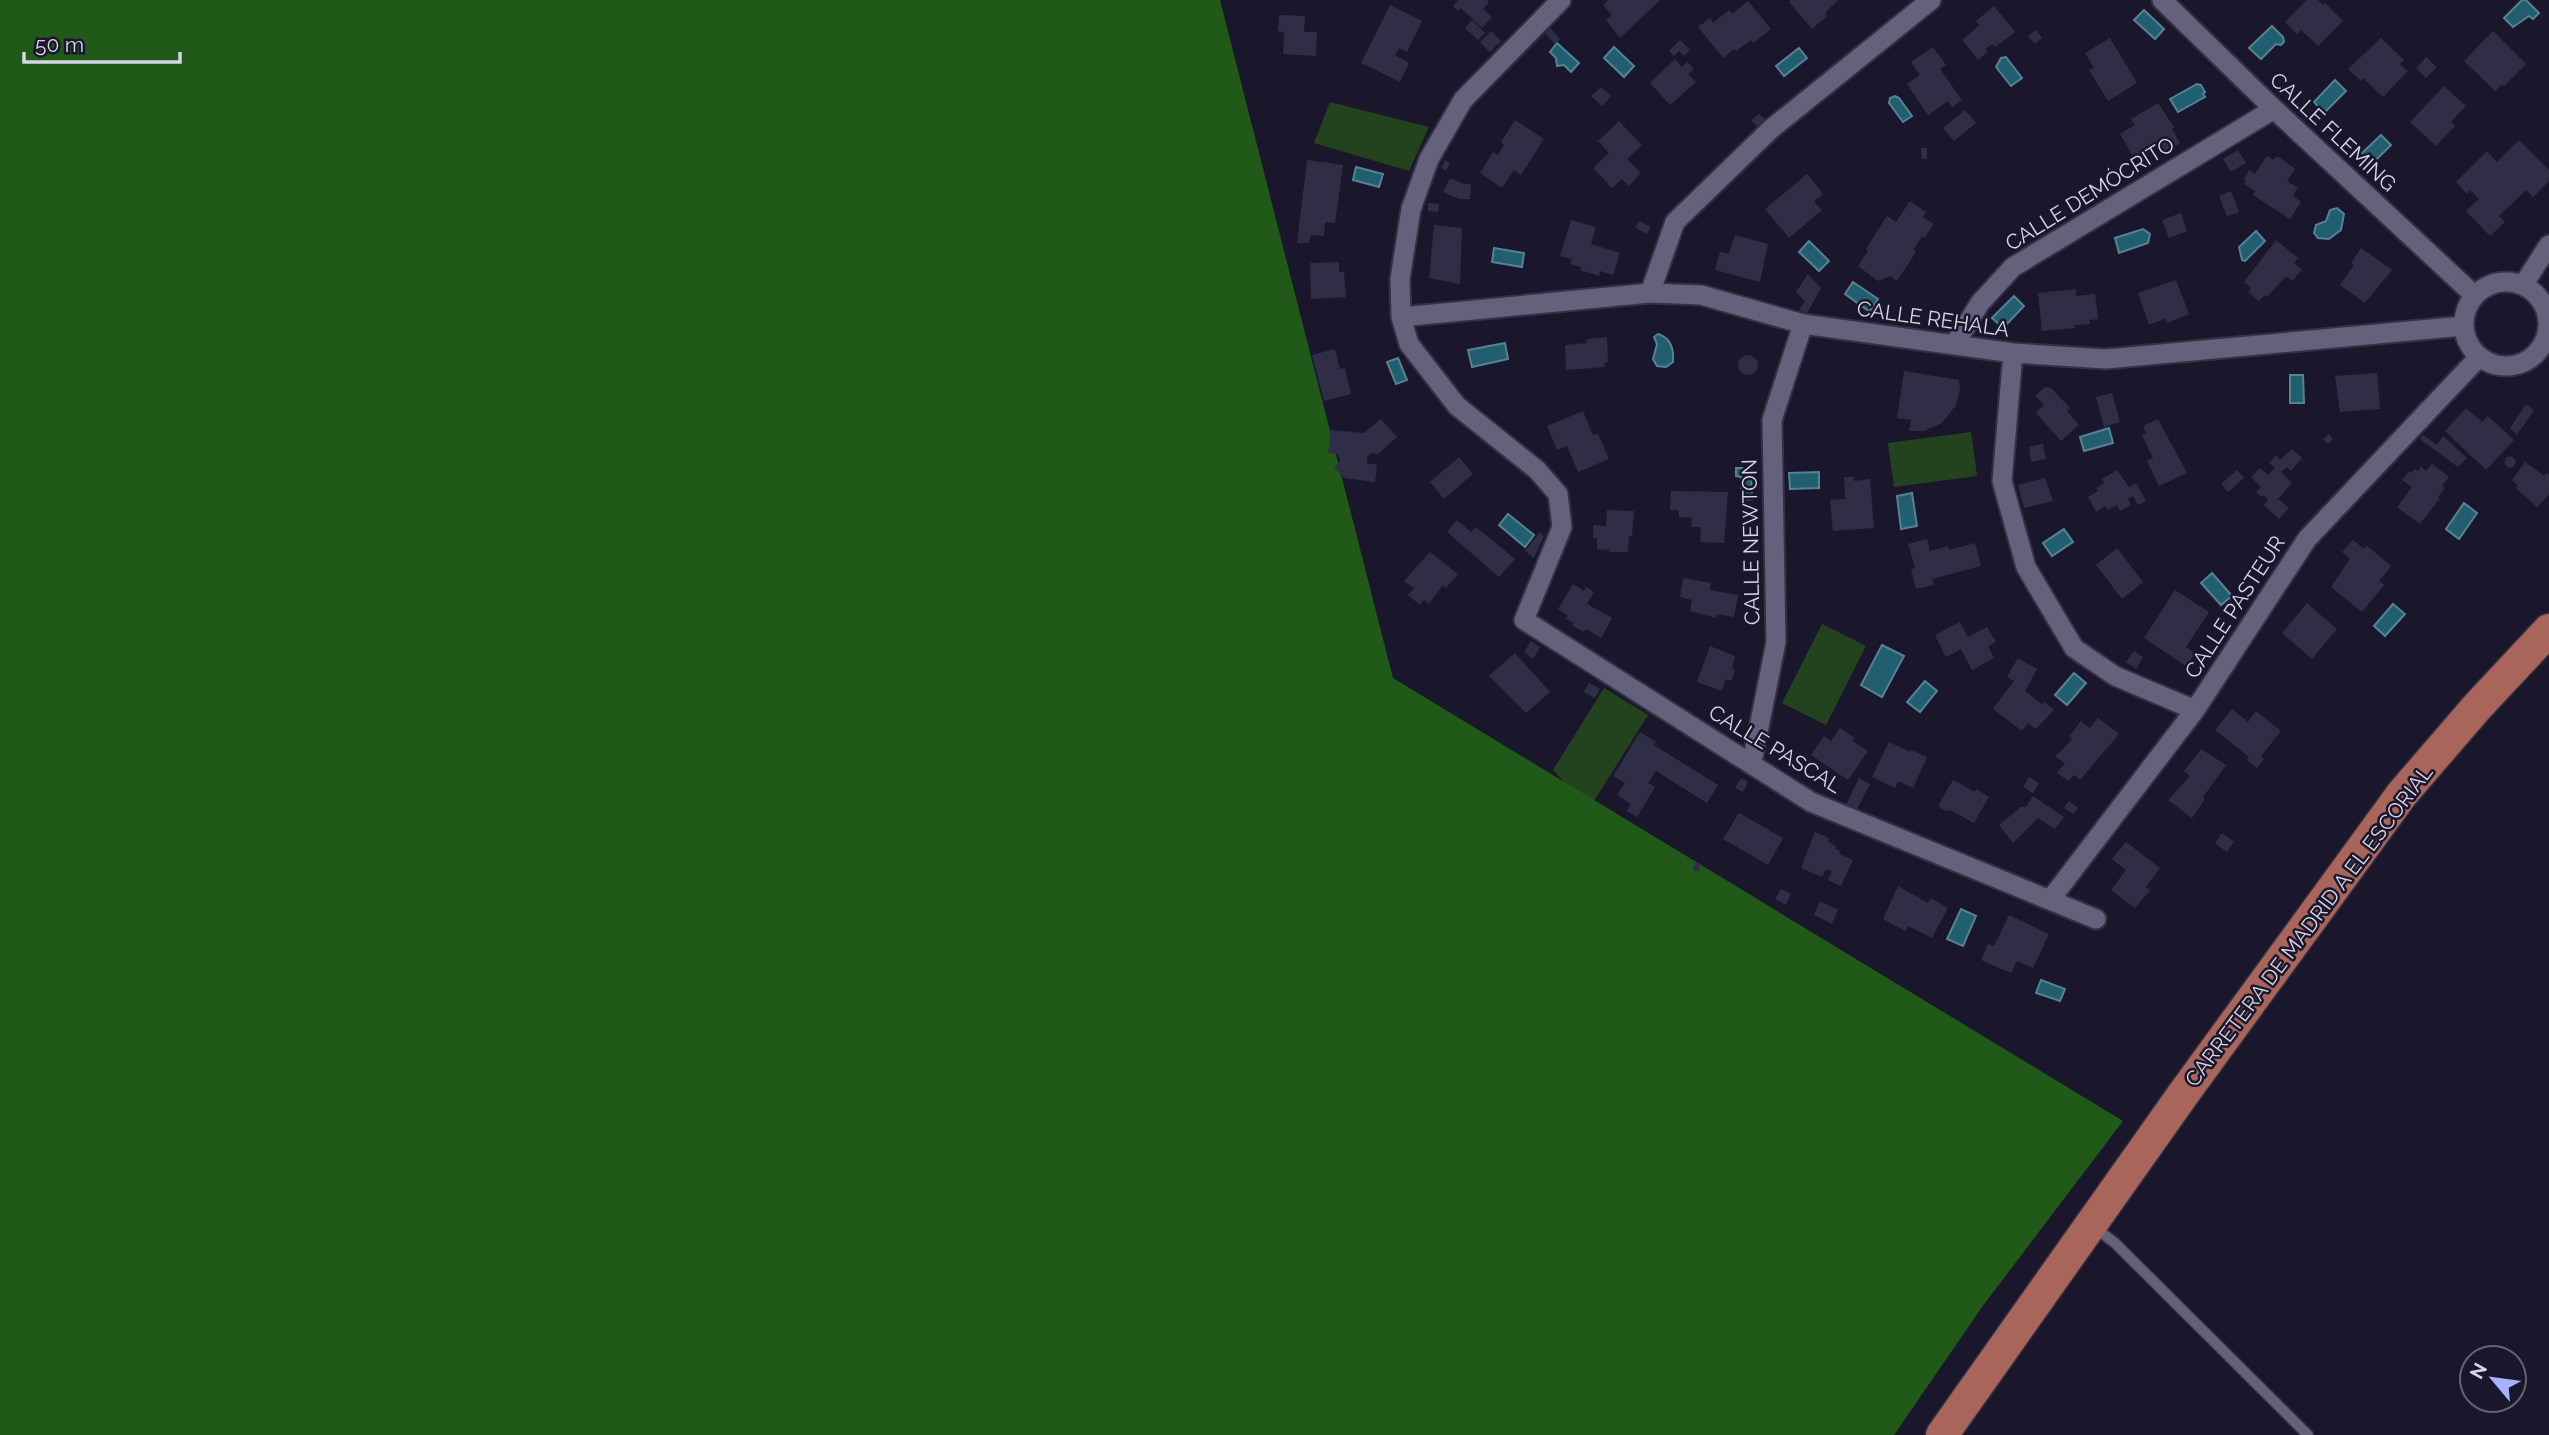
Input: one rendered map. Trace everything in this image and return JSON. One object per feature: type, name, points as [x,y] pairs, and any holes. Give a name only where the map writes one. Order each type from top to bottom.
[{"type":"highway","name":"CARRETERA DE MADRID A EL ESCORIAL","points":[[1942,1435],[2184,1093],[2402,794],[2477,707],[2549,630]]},
{"type":"street","points":[[1401,317],[1400,279],[1411,209],[1429,159],[1464,100],[1561,0]]},
{"type":"street","points":[[1650,293],[1675,222],[1771,129],[1931,0]]},
{"type":"street","name":"CALLE FLEMING","points":[[2162,0],[2274,109],[2474,295]]},
{"type":"street","name":"CALLE DEMÓCRITO","points":[[1954,345],[1980,303],[2013,267],[2274,109]]},
{"type":"street","points":[[2523,285],[2549,245]]},
{"type":"street","points":[[2542,349],[2517,365],[2497,366],[2479,358],[2468,343],[2463,326],[2466,309],[2474,295],[2489,285],[2506,281],[2523,285],[2537,295],[2546,310],[2548,327],[2542,349],[2549,370]]},
{"type":"street","name":"CALLE REHALA","points":[[1401,317],[1650,293],[1701,295],[1803,324],[2012,353],[2106,359],[2463,326]]},
{"type":"street","name":"CALLE PASCAL","points":[[1401,317],[1409,344],[1457,406],[1537,470],[1558,494],[1562,527],[1524,620],[1752,762],[1811,802],[2096,919]]},
{"type":"street","name":"CALLE NEWTON","points":[[1752,762],[1776,642],[1772,420],[1803,324]]},
{"type":"street","points":[[2012,353],[2002,481],[2026,567],[2074,648],[2116,676],[2195,709]]},
{"type":"street","name":"CALLE PASTEUR","points":[[2050,900],[2195,709],[2307,539],[2479,358]]},
{"type":"lane","points":[[2088,1230],[2115,1243],[2308,1435]]},
{"type":"green space","points":[[0,0],[1220,0],[1393,678],[2123,1121],[1982,1307],[1894,1435],[0,1435]]},
{"type":"green space","points":[[1330,102],[1429,127],[1409,171],[1314,143]]},
{"type":"green space","points":[[1971,432],[1977,476],[1894,487],[1888,443]]},
{"type":"green space","points":[[1822,624],[1866,646],[1826,725],[1782,703]]},
{"type":"green space","points":[[1604,688],[1648,715],[1589,809],[1553,770]]},
{"type":"water","points":[[2522,0],[2526,0],[2539,13],[2533,19],[2529,16],[2513,27],[2504,18]]},
{"type":"water","points":[[2144,10],[2164,29],[2155,39],[2134,20]]},
{"type":"water","points":[[2272,26],[2283,37],[2284,42],[2281,45],[2276,44],[2261,59],[2249,48]]},
{"type":"water","points":[[1557,43],[1579,63],[1571,72],[1564,65],[1557,66],[1556,58],[1550,52]]},
{"type":"water","points":[[1614,47],[1634,66],[1624,77],[1604,58]]},
{"type":"water","points":[[1799,48],[1807,58],[1784,76],[1776,66]]},
{"type":"water","points":[[2006,57],[2022,78],[2011,86],[1996,67],[2001,58]]},
{"type":"water","points":[[2335,80],[2346,91],[2324,113],[2314,102]]},
{"type":"water","points":[[2197,84],[2201,85],[2205,97],[2178,112],[2170,99]]},
{"type":"water","points":[[1895,96],[1912,116],[1903,122],[1889,103],[1890,98]]},
{"type":"water","points":[[2381,135],[2391,145],[2370,166],[2359,156]]},
{"type":"water","points":[[1356,167],[1383,174],[1379,187],[1353,180]]},
{"type":"water","points":[[2337,208],[2344,214],[2341,230],[2329,239],[2318,238],[2314,233],[2316,225],[2326,221],[2330,210]]},
{"type":"water","points":[[2143,229],[2150,234],[2148,243],[2119,253],[2115,238]]},
{"type":"water","points":[[2256,231],[2265,241],[2245,261],[2242,260],[2239,247]]},
{"type":"water","points":[[1809,241],[1829,261],[1819,271],[1799,252]]},
{"type":"water","points":[[1494,248],[1524,253],[1522,267],[1492,262]]},
{"type":"water","points":[[1853,282],[1878,299],[1870,312],[1845,294]]},
{"type":"water","points":[[2014,296],[2024,306],[2003,328],[1992,318]]},
{"type":"water","points":[[1658,334],[1669,341],[1672,348],[1673,362],[1666,367],[1657,366],[1653,359],[1657,344],[1654,337]]},
{"type":"water","points":[[1505,343],[1508,359],[1472,367],[1468,350]]},
{"type":"water","points":[[1398,358],[1407,380],[1396,384],[1387,362]]},
{"type":"water","points":[[2290,375],[2303,375],[2304,403],[2290,403]]},
{"type":"water","points":[[2109,428],[2113,443],[2084,451],[2080,437]]},
{"type":"water","points":[[1736,468],[1751,468],[1752,499],[1742,500],[1741,477],[1736,476]]},
{"type":"water","points":[[1819,472],[1819,488],[1790,489],[1789,473]]},
{"type":"water","points":[[1912,493],[1917,526],[1901,529],[1897,496]]},
{"type":"water","points":[[2464,503],[2477,513],[2459,539],[2446,529]]},
{"type":"water","points":[[1508,514],[1534,535],[1525,547],[1499,525]]},
{"type":"water","points":[[2064,529],[2073,542],[2052,556],[2043,543]]},
{"type":"water","points":[[2212,573],[2232,596],[2221,605],[2201,583]]},
{"type":"water","points":[[2393,604],[2405,614],[2385,636],[2374,626]]},
{"type":"water","points":[[1882,645],[1904,656],[1882,697],[1861,685]]},
{"type":"water","points":[[2074,673],[2086,683],[2067,705],[2055,695]]},
{"type":"water","points":[[1925,681],[1937,691],[1920,712],[1907,702]]},
{"type":"water","points":[[1961,909],[1976,916],[1963,946],[1947,939]]},
{"type":"water","points":[[2041,980],[2065,989],[2060,1001],[2036,993]]},
{"type":"building","points":[[1458,0],[1487,0],[1489,2],[1483,9],[1492,17],[1482,28],[1461,8],[1458,11],[1453,6]]},
{"type":"building","points":[[1608,0],[1660,0],[1620,38],[1606,20],[1612,15],[1603,5]]},
{"type":"building","points":[[1838,0],[1825,13],[1827,16],[1812,29],[1789,2]]},
{"type":"building","points":[[2307,0],[2318,0],[2323,5],[2325,3],[2343,21],[2318,46],[2301,30],[2297,34],[2285,22]]},
{"type":"building","points":[[1748,1],[1771,29],[1753,43],[1751,40],[1723,58],[1698,27],[1710,18],[1713,23],[1729,10],[1732,14]]},
{"type":"building","points":[[1390,5],[1422,21],[1407,52],[1399,48],[1395,55],[1409,63],[1400,82],[1361,63]]},
{"type":"building","points":[[1994,6],[2015,32],[1995,47],[1992,44],[1985,49],[1988,52],[1978,60],[1962,40],[1980,25],[1976,21]]},
{"type":"building","points":[[1279,15],[1305,16],[1304,32],[1317,32],[1316,56],[1283,54],[1284,32],[1278,31]]},
{"type":"building","points":[[1472,20],[1485,33],[1478,40],[1465,28]]},
{"type":"building","points":[[1550,28],[1560,39],[1555,44],[1545,33]]},
{"type":"building","points":[[2036,30],[2042,38],[2035,44],[2028,36]]},
{"type":"building","points":[[1491,31],[1501,41],[1490,52],[1480,42]]},
{"type":"building","points":[[2493,31],[2526,64],[2504,86],[2502,84],[2495,91],[2464,61]]},
{"type":"building","points":[[2110,38],[2137,83],[2108,101],[2089,70],[2094,68],[2085,53]]},
{"type":"building","points":[[2381,38],[2404,60],[2400,64],[2408,71],[2383,97],[2363,78],[2361,81],[2348,69]]},
{"type":"building","points":[[1680,40],[1690,50],[1684,56],[1679,51],[1674,56],[1669,51]]},
{"type":"building","points":[[1933,47],[1946,65],[1940,69],[1962,100],[1952,107],[1948,101],[1928,115],[1907,84],[1920,75],[1911,62]]},
{"type":"building","points":[[2426,57],[2437,67],[2426,78],[2416,68]]},
{"type":"building","points":[[1675,59],[1682,67],[1687,62],[1694,69],[1688,74],[1696,82],[1670,105],[1650,83]]},
{"type":"building","points":[[2444,86],[2466,106],[2451,122],[2455,126],[2436,146],[2410,122]]},
{"type":"building","points":[[1601,87],[1611,96],[1602,106],[1591,96]]},
{"type":"building","points":[[2158,103],[2174,127],[2172,129],[2180,143],[2164,152],[2160,145],[2135,160],[2120,134],[2135,125],[2131,119]]},
{"type":"building","points":[[1965,110],[1976,123],[1954,141],[1943,128]]},
{"type":"building","points":[[1759,114],[1767,121],[1758,128],[1751,120]]},
{"type":"building","points":[[1515,120],[1544,139],[1521,175],[1514,170],[1502,188],[1480,173],[1493,152],[1498,155],[1504,145],[1501,142]]},
{"type":"building","points":[[1619,121],[1642,145],[1627,159],[1641,173],[1629,186],[1622,179],[1612,188],[1593,168],[1609,153],[1598,141]]},
{"type":"building","points":[[2519,140],[2549,170],[2549,181],[2533,197],[2526,190],[2499,216],[2505,222],[2490,236],[2466,211],[2479,199],[2470,190],[2467,194],[2456,182],[2487,151],[2497,162]]},
{"type":"building","points":[[1921,148],[1927,148],[1927,159],[1922,159]]},
{"type":"building","points":[[2238,150],[2246,163],[2231,172],[2223,159]]},
{"type":"building","points":[[2267,156],[2274,160],[2279,157],[2295,169],[2287,181],[2298,188],[2293,196],[2301,202],[2290,219],[2253,195],[2255,191],[2244,184],[2249,170],[2255,174]]},
{"type":"building","points":[[1307,160],[1343,165],[1335,223],[1325,222],[1324,236],[1311,235],[1309,243],[1297,243]]},
{"type":"building","points":[[1445,160],[1450,163],[1446,171],[1441,168]]},
{"type":"building","points":[[1807,174],[1823,194],[1814,201],[1822,210],[1789,238],[1765,209]]},
{"type":"building","points":[[1450,178],[1471,184],[1470,199],[1459,199],[1443,192]]},
{"type":"building","points":[[2231,191],[2239,212],[2227,216],[2219,196]]},
{"type":"building","points":[[1910,201],[1926,212],[1923,217],[1934,224],[1924,238],[1922,236],[1913,250],[1916,252],[1897,281],[1890,276],[1878,281],[1858,266],[1887,216],[1896,222]]},
{"type":"building","points":[[1428,203],[1439,204],[1438,212],[1428,211]]},
{"type":"building","points":[[2181,213],[2187,231],[2169,238],[2162,220]]},
{"type":"building","points":[[1571,220],[1596,227],[1591,244],[1620,253],[1613,275],[1600,271],[1599,276],[1580,270],[1581,267],[1570,264],[1572,259],[1560,256]]},
{"type":"building","points":[[1639,221],[1651,227],[1647,234],[1635,228]]},
{"type":"building","points":[[1434,225],[1462,228],[1460,284],[1429,278]]},
{"type":"building","points":[[1735,235],[1768,244],[1760,282],[1715,270],[1720,252],[1729,254]]},
{"type":"building","points":[[2276,240],[2298,258],[2294,263],[2302,270],[2292,281],[2286,276],[2267,297],[2265,295],[2259,301],[2248,292],[2251,288],[2244,282]]},
{"type":"building","points":[[2361,248],[2392,270],[2365,303],[2340,285],[2354,265],[2351,263]]},
{"type":"building","points":[[1339,262],[1339,272],[1344,272],[1346,297],[1311,299],[1310,263]]},
{"type":"building","points":[[1808,274],[1821,288],[1807,313],[1799,310],[1805,301],[1796,292]]},
{"type":"building","points":[[2176,280],[2189,314],[2167,323],[2166,318],[2149,325],[2138,293]]},
{"type":"building","points":[[2076,289],[2076,296],[2095,294],[2098,319],[2089,320],[2090,324],[2075,325],[2075,328],[2042,331],[2038,293]]},
{"type":"building","points":[[1607,337],[1608,362],[1604,363],[1605,367],[1566,370],[1565,345],[1587,343],[1587,339]]},
{"type":"building","points":[[1335,349],[1340,369],[1345,368],[1351,394],[1324,401],[1312,355]]},
{"type":"building","points":[[1748,355],[1755,358],[1758,365],[1755,372],[1748,375],[1741,372],[1738,365],[1741,358]]},
{"type":"building","points":[[1904,371],[1959,380],[1960,390],[1956,405],[1942,423],[1924,431],[1909,431],[1911,420],[1897,418]]},
{"type":"building","points":[[2377,373],[2380,409],[2340,412],[2335,376]]},
{"type":"building","points":[[2045,387],[2051,388],[2070,408],[2067,411],[2079,425],[2061,441],[2036,413],[2044,405],[2035,396]]},
{"type":"building","points":[[2112,393],[2120,422],[2104,427],[2096,397]]},
{"type":"building","points":[[2526,404],[2534,410],[2517,435],[2510,428]]},
{"type":"building","points":[[2466,408],[2482,422],[2488,416],[2514,440],[2486,470],[2445,431]]},
{"type":"building","points":[[1583,411],[1593,435],[1598,434],[1609,459],[1578,472],[1567,446],[1557,450],[1547,426]]},
{"type":"building","points":[[1381,419],[1397,437],[1378,454],[1367,456],[1367,463],[1377,465],[1375,482],[1344,478],[1334,467],[1340,461],[1338,454],[1328,453],[1331,430],[1364,433]]},
{"type":"building","points":[[2158,419],[2187,473],[2159,486],[2147,461],[2153,458],[2142,435],[2146,433],[2143,426]]},
{"type":"building","points":[[2329,434],[2333,439],[2328,444],[2323,439]]},
{"type":"building","points":[[2423,435],[2437,445],[2443,436],[2467,458],[2458,467],[2420,439]]},
{"type":"building","points":[[2043,444],[2046,459],[2031,462],[2029,447]]},
{"type":"building","points":[[2292,449],[2302,458],[2291,471],[2287,467],[2281,472],[2292,483],[2278,499],[2289,508],[2279,519],[2264,505],[2268,499],[2256,492],[2261,487],[2251,477],[2260,468],[2268,475],[2275,468],[2269,463],[2276,455],[2280,460]]},
{"type":"building","points":[[2510,456],[2516,462],[2510,468],[2504,462]]},
{"type":"building","points":[[1459,457],[1473,474],[1444,499],[1430,482]]},
{"type":"building","points":[[2525,462],[2544,476],[2547,473],[2549,475],[2549,494],[2537,507],[2516,488],[2518,486],[2512,480]]},
{"type":"building","points":[[2432,464],[2449,477],[2442,486],[2445,488],[2438,497],[2440,498],[2420,524],[2397,507],[2412,487],[2402,480],[2409,471],[2418,471],[2421,466],[2426,471]]},
{"type":"building","points":[[2117,470],[2129,487],[2136,483],[2146,501],[2138,505],[2133,496],[2128,499],[2131,505],[2120,511],[2117,505],[2108,510],[2105,506],[2096,512],[2088,497],[2098,491],[2096,488],[2104,483],[2102,479]]},
{"type":"building","points":[[2237,470],[2244,478],[2228,492],[2221,484]]},
{"type":"building","points":[[1844,477],[1854,477],[1854,481],[1870,479],[1874,528],[1833,531],[1830,500],[1845,499]]},
{"type":"building","points":[[2045,478],[2053,501],[2024,508],[2018,485]]},
{"type":"building","points":[[1671,491],[1728,492],[1724,543],[1700,542],[1701,527],[1691,527],[1692,518],[1679,517],[1679,510],[1670,510]]},
{"type":"building","points":[[1607,510],[1634,511],[1628,552],[1597,549],[1597,538],[1593,538],[1593,525],[1606,526]]},
{"type":"building","points":[[1457,520],[1471,532],[1476,527],[1515,559],[1499,577],[1447,532]]},
{"type":"building","points":[[1540,532],[1544,536],[1534,558],[1525,551]]},
{"type":"building","points":[[1927,539],[1930,551],[1948,546],[1949,550],[1975,543],[1981,566],[1932,579],[1934,585],[1916,589],[1911,569],[1915,568],[1908,544]]},
{"type":"building","points":[[2353,540],[2364,549],[2366,545],[2391,566],[2379,581],[2384,585],[2362,612],[2331,587],[2350,559],[2342,552]]},
{"type":"building","points":[[2117,548],[2143,582],[2122,599],[2096,565]]},
{"type":"building","points":[[1430,552],[1458,574],[1446,588],[1443,585],[1429,604],[1424,600],[1420,605],[1408,595],[1414,588],[1404,581]]},
{"type":"building","points":[[1683,578],[1711,583],[1710,590],[1738,595],[1734,617],[1717,614],[1716,618],[1690,611],[1692,600],[1680,597]]},
{"type":"building","points":[[1573,584],[1584,591],[1586,587],[1594,592],[1587,604],[1612,618],[1601,638],[1586,629],[1584,632],[1572,626],[1574,623],[1566,619],[1568,616],[1558,609]]},
{"type":"building","points":[[2175,590],[2209,612],[2186,647],[2195,653],[2186,666],[2144,638]]},
{"type":"building","points":[[2307,603],[2337,629],[2312,659],[2282,633]]},
{"type":"building","points":[[1960,622],[1968,637],[1987,627],[1996,642],[1988,646],[1994,658],[1972,670],[1961,649],[1946,657],[1935,635]]},
{"type":"building","points":[[1531,641],[1540,647],[1533,659],[1524,652]]},
{"type":"building","points":[[1710,646],[1735,656],[1732,668],[1735,670],[1731,681],[1726,679],[1721,691],[1697,682]]},
{"type":"building","points":[[2134,651],[2143,657],[2136,669],[2126,662]]},
{"type":"building","points":[[1515,653],[1550,692],[1526,713],[1489,676]]},
{"type":"building","points":[[2018,658],[2037,669],[2025,691],[2054,710],[2036,729],[2028,723],[2022,731],[1993,709],[2014,681],[2007,677]]},
{"type":"building","points":[[1589,683],[1600,689],[1595,698],[1584,692]]},
{"type":"building","points":[[2232,709],[2248,722],[2256,711],[2281,731],[2261,756],[2264,759],[2257,768],[2247,760],[2249,757],[2215,730]]},
{"type":"building","points":[[2098,718],[2119,734],[2080,780],[2074,775],[2069,781],[2057,773],[2065,763],[2055,757],[2072,739],[2069,737],[2081,721],[2090,728]]},
{"type":"building","points":[[1840,728],[1855,738],[1852,741],[1868,751],[1848,780],[1811,755],[1824,736],[1831,741]]},
{"type":"building","points":[[1640,732],[1656,742],[1654,745],[1718,785],[1707,803],[1656,771],[1648,783],[1655,787],[1637,817],[1627,811],[1631,804],[1617,795],[1625,783],[1613,776]]},
{"type":"building","points":[[1889,742],[1927,757],[1913,788],[1898,781],[1895,788],[1872,777]]},
{"type":"building","points":[[2201,749],[2226,765],[2192,818],[2168,800],[2190,776],[2184,771]]},
{"type":"building","points":[[2029,777],[2039,783],[2033,793],[2023,787]]},
{"type":"building","points":[[1741,778],[1748,782],[1743,792],[1735,788]]},
{"type":"building","points":[[1859,778],[1870,784],[1857,809],[1846,805]]},
{"type":"building","points":[[1953,780],[1989,797],[1974,823],[1950,810],[1940,808],[1939,804]]},
{"type":"building","points":[[2033,796],[2064,817],[2055,829],[2038,818],[2013,843],[1999,825],[2021,807],[2026,807]]},
{"type":"building","points":[[2069,801],[2078,808],[2074,814],[2064,808]]},
{"type":"building","points":[[1739,813],[1783,838],[1768,865],[1723,839]]},
{"type":"building","points":[[1815,832],[1829,838],[1828,842],[1836,846],[1839,854],[1853,860],[1841,886],[1828,880],[1832,871],[1826,869],[1822,877],[1801,868]]},
{"type":"building","points":[[2222,833],[2234,842],[2227,852],[2215,843]]},
{"type":"building","points":[[2126,842],[2160,868],[2146,887],[2150,890],[2135,908],[2111,890],[2126,870],[2112,859]]},
{"type":"building","points":[[1694,863],[1700,863],[1699,871],[1693,871]]},
{"type":"building","points":[[1898,886],[1928,903],[1931,898],[1948,908],[1932,938],[1908,926],[1905,931],[1883,919]]},
{"type":"building","points":[[1781,889],[1791,894],[1786,905],[1775,899]]},
{"type":"building","points":[[1820,901],[1838,910],[1832,924],[1814,915]]},
{"type":"building","points":[[2009,915],[2049,934],[2033,968],[2017,961],[2011,973],[1981,960],[1988,944],[1994,946]]}]
